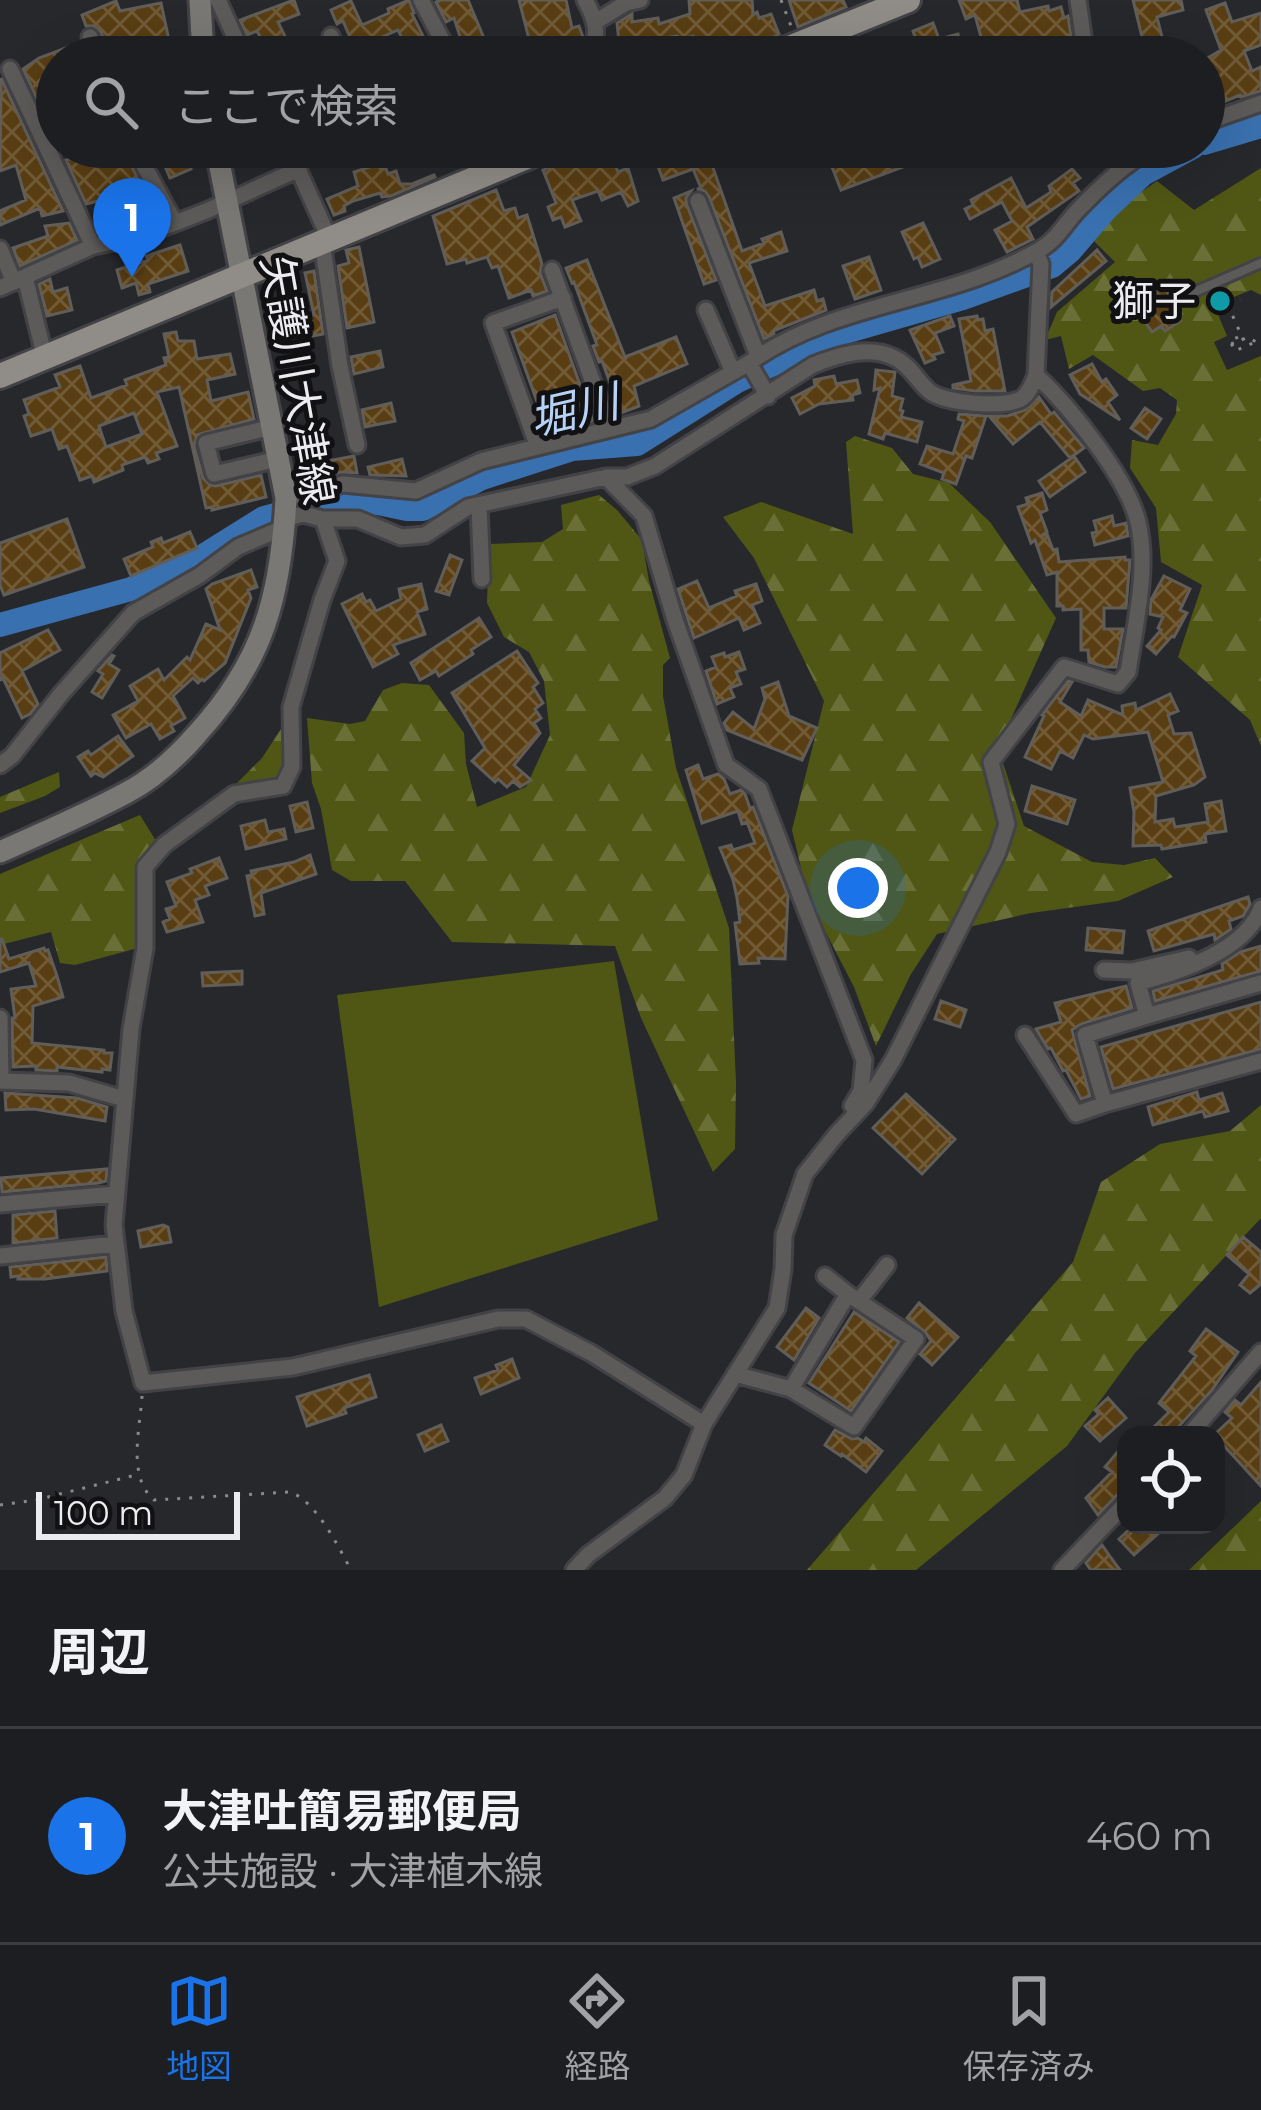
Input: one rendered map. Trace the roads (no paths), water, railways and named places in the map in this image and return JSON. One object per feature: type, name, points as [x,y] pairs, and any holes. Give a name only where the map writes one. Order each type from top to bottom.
[{"type":"main road","points":[[200,0],[202,36]]},
{"type":"main road","points":[[819,36],[908,0]]},
{"type":"main road","name":"矢護川大津線","points":[[0,852],[130,791],[179,754],[243,677],[264,632],[277,587],[285,515],[220,168]]},
{"type":"main road","points":[[0,376],[500,168]]},
{"type":"street","points":[[218,0],[234,36]]},
{"type":"street","points":[[421,0],[440,36]]},
{"type":"street","points":[[585,0],[597,21],[597,36]]},
{"type":"street","points":[[597,21],[640,0]]},
{"type":"street","points":[[1078,0],[1083,36]]},
{"type":"street","points":[[10,69],[36,115]]},
{"type":"street","points":[[1225,116],[1261,103]]},
{"type":"street","points":[[63,168],[93,246]]},
{"type":"street","points":[[145,168],[175,223]]},
{"type":"street","points":[[0,764],[133,613],[285,515],[344,484],[416,491],[482,460],[651,418],[777,343],[856,312],[943,290],[1036,252],[1060,234],[1070,218],[1122,168]]},
{"type":"street","points":[[13,282],[93,246],[139,237],[175,223],[299,169],[326,240],[340,366],[357,445]]},
{"type":"street","points":[[698,201],[746,364]]},
{"type":"street","points":[[0,249],[45,358]]},
{"type":"street","points":[[285,515],[358,519],[401,537],[424,535],[468,508],[606,477],[627,477],[655,466],[813,365],[842,354],[881,353],[898,358],[929,392],[952,400],[986,404],[1022,398],[1036,375],[1042,264],[1036,252]]},
{"type":"street","points":[[552,270],[610,429]]},
{"type":"street","points":[[538,447],[494,323],[563,298]]},
{"type":"street","points":[[706,310],[768,396]]},
{"type":"street","points":[[574,1570],[665,1498],[684,1475],[704,1424],[777,1309],[784,1235],[805,1174],[866,1103],[893,1060],[998,852],[1007,824],[992,761],[1064,667],[1118,684],[1128,672],[1141,559],[1139,525],[1130,496],[1058,395],[1036,375]]},
{"type":"street","points":[[272,427],[206,443],[214,474],[278,460]]},
{"type":"street","points":[[606,477],[644,516],[726,765],[760,789],[864,1060],[861,1090],[836,1135]]},
{"type":"street","points":[[479,505],[482,579]]},
{"type":"street","points":[[322,518],[337,561],[291,707],[292,766],[284,787],[234,794],[164,845],[145,867],[145,948],[131,1029],[115,1244],[124,1311],[142,1383],[292,1366],[498,1319],[526,1319],[704,1424]]},
{"type":"street","points":[[1147,1016],[1138,983],[1203,961],[1255,924],[1261,908]]},
{"type":"street","points":[[1103,970],[1157,967],[1226,945]]},
{"type":"street","points":[[1105,1104],[1084,1035],[1261,983]]},
{"type":"street","points":[[0,1018],[0,1081],[69,1083],[124,1099]]},
{"type":"street","points":[[1025,1035],[1076,1114],[1261,1061]]},
{"type":"street","points":[[0,1204],[116,1194]]},
{"type":"street","points":[[0,1240],[1,1258],[115,1244]]},
{"type":"street","points":[[791,1389],[854,1298],[887,1265]]},
{"type":"street","points":[[735,1374],[791,1389],[854,1427],[916,1339],[825,1276]]},
{"type":"street","points":[[1197,1426],[1261,1352]]},
{"type":"street","points":[[1062,1570],[1117,1512]]},
{"type":"lane","points":[[1192,292],[1261,262]]},
{"type":"waterway","name":"堀川","points":[[1225,137],[1261,126]]},
{"type":"waterway","name":"堀川","points":[[0,625],[131,589],[200,558],[264,518],[334,499],[423,509],[482,478],[572,449],[637,444],[737,381],[838,334],[1052,266],[1106,209],[1154,168]]},
{"type":"place","name":"大津吐簡易郵便局","points":[[132,277]]},
{"type":"place","name":"獅子","points":[[1220,301]]}]
